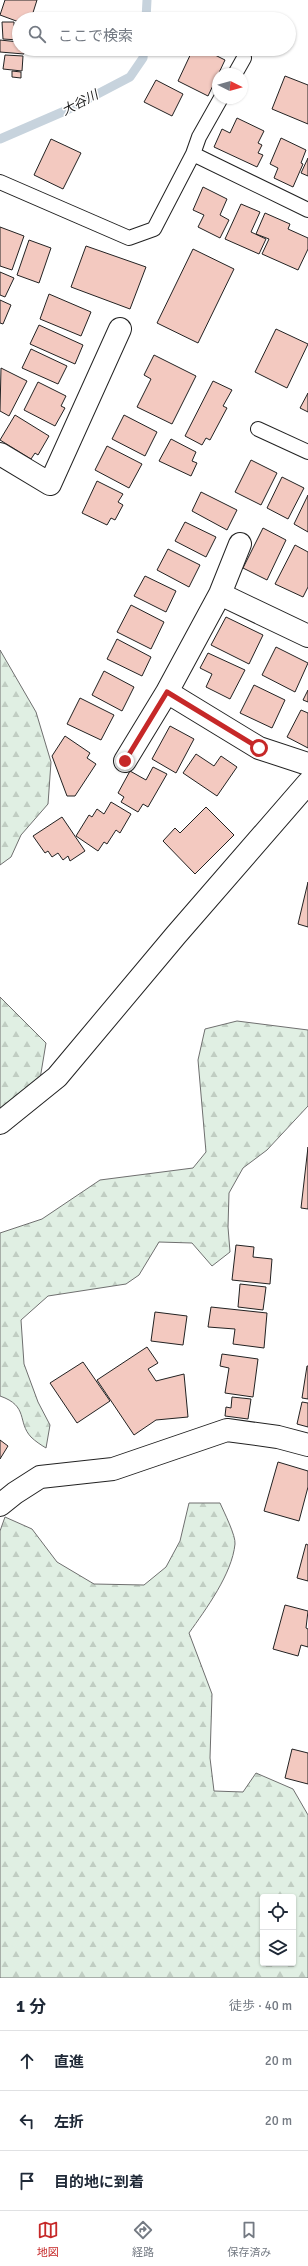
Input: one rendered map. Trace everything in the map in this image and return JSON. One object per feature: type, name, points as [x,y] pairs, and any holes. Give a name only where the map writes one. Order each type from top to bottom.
[{"type":"street","points":[[0,454],[50,484],[120,329]]},
{"type":"street","points":[[125,761],[167,692],[220,594],[240,544]]},
{"type":"street","points":[[220,594],[308,636]]},
{"type":"street","points":[[167,692],[259,748],[308,764]]},
{"type":"street","points":[[0,1123],[57,1077],[176,935],[308,783]]},
{"type":"street","points":[[0,1505],[14,1493],[40,1477],[113,1469],[227,1430],[278,1437],[308,1445]]},
{"type":"lane","points":[[238,68],[244,58]]},
{"type":"lane","points":[[0,182],[129,238],[154,230],[194,154],[199,137],[218,104]]},
{"type":"lane","points":[[194,154],[308,210]]},
{"type":"lane","points":[[258,429],[308,452]]},
{"type":"green space","points":[[0,650],[36,712],[51,762],[48,804],[21,835],[11,857],[0,865]]},
{"type":"green space","points":[[0,997],[46,1043],[40,1079],[0,1111]]},
{"type":"green space","points":[[237,1021],[308,1030],[308,1106],[267,1150],[243,1168],[229,1193],[228,1227],[230,1252],[212,1266],[192,1243],[159,1242],[139,1275],[126,1284],[48,1296],[21,1320],[24,1364],[38,1402],[50,1425],[46,1448],[38,1443],[27,1431],[19,1409],[9,1400],[0,1396],[0,1233],[42,1219],[100,1180],[193,1168],[206,1152],[198,1060],[205,1029]]},
{"type":"green space","points":[[189,1503],[220,1503],[234,1535],[235,1544],[233,1555],[224,1579],[189,1633],[212,1694],[210,1758],[214,1791],[243,1792],[256,1773],[293,1789],[308,1815],[308,1978],[0,1978],[0,1531],[5,1517],[32,1529],[57,1562],[94,1584],[144,1585],[166,1567],[180,1541]]},
{"type":"building","points":[[5,0],[37,0],[33,12],[12,12],[12,19],[0,15]]},
{"type":"building","points":[[2,22],[12,22],[12,40],[3,39]]},
{"type":"building","points":[[0,40],[12,41],[12,53],[0,52]]},
{"type":"building","points":[[5,55],[23,56],[22,71],[3,69]]},
{"type":"building","points":[[190,56],[217,56],[225,60],[221,68],[212,68],[212,88],[208,96],[178,81]]},
{"type":"building","points":[[12,71],[21,72],[21,78],[12,77]]},
{"type":"building","points":[[285,76],[308,85],[308,124],[272,109]]},
{"type":"building","points":[[156,80],[183,94],[172,116],[144,102]]},
{"type":"building","points":[[237,118],[264,131],[258,143],[262,145],[258,153],[263,155],[257,167],[214,147],[222,129],[230,133]]},
{"type":"building","points":[[281,138],[306,150],[301,163],[303,164],[293,187],[274,178],[278,168],[270,164]]},
{"type":"building","points":[[51,139],[81,153],[63,189],[34,175]]},
{"type":"building","points":[[308,158],[308,176],[301,173]]},
{"type":"building","points":[[203,187],[227,199],[220,215],[229,220],[220,238],[198,227],[204,215],[193,210]]},
{"type":"building","points":[[241,204],[260,212],[251,232],[266,239],[259,254],[225,239]]},
{"type":"building","points":[[265,213],[290,224],[288,229],[308,238],[308,249],[298,270],[262,254],[269,239],[256,234]]},
{"type":"building","points":[[0,227],[24,236],[12,270],[0,266]]},
{"type":"building","points":[[29,240],[51,248],[39,283],[17,275]]},
{"type":"building","points":[[86,246],[146,267],[130,309],[71,287]]},
{"type":"building","points":[[193,249],[234,269],[198,343],[157,323]]},
{"type":"building","points":[[0,272],[14,278],[5,297],[0,295]]},
{"type":"building","points":[[49,294],[91,312],[81,336],[40,319]]},
{"type":"building","points":[[0,300],[11,305],[3,324],[0,323]]},
{"type":"building","points":[[39,325],[83,345],[75,364],[30,344]]},
{"type":"building","points":[[276,329],[308,344],[287,388],[255,372]]},
{"type":"building","points":[[31,349],[67,366],[58,384],[22,368]]},
{"type":"building","points":[[154,355],[196,376],[172,424],[137,407],[151,379],[144,375]]},
{"type":"building","points":[[1,368],[27,381],[9,416],[0,411]]},
{"type":"building","points":[[213,381],[232,390],[223,406],[227,408],[210,440],[206,438],[202,445],[185,436]]},
{"type":"building","points":[[38,382],[66,396],[61,406],[65,408],[55,426],[24,410]]},
{"type":"building","points":[[308,393],[308,412],[300,408]]},
{"type":"building","points":[[15,415],[49,436],[38,455],[35,453],[31,459],[0,440]]},
{"type":"building","points":[[124,415],[157,432],[145,456],[112,439]]},
{"type":"building","points":[[171,439],[196,452],[192,461],[197,463],[191,476],[159,461]]},
{"type":"building","points":[[107,446],[142,464],[129,488],[95,470]]},
{"type":"building","points":[[251,460],[277,473],[261,505],[235,492]]},
{"type":"building","points":[[282,477],[304,488],[288,519],[267,508]]},
{"type":"building","points":[[97,481],[123,494],[118,502],[123,505],[115,520],[111,518],[107,525],[82,513]]},
{"type":"building","points":[[201,492],[237,510],[227,530],[192,511]]},
{"type":"building","points":[[308,495],[308,532],[294,524]]},
{"type":"building","points":[[185,522],[216,537],[206,557],[175,541]]},
{"type":"building","points":[[263,528],[286,540],[267,580],[243,568]]},
{"type":"building","points":[[295,545],[308,552],[308,587],[303,597],[275,584]]},
{"type":"building","points":[[168,549],[200,565],[189,587],[157,570]]},
{"type":"building","points":[[145,576],[176,591],[166,612],[134,596]]},
{"type":"building","points":[[131,605],[164,622],[151,649],[117,632]]},
{"type":"building","points":[[226,617],[263,635],[249,664],[211,645]]},
{"type":"building","points":[[117,639],[151,657],[142,676],[107,659]]},
{"type":"building","points":[[276,647],[308,663],[295,692],[262,675]]},
{"type":"building","points":[[208,653],[245,670],[230,699],[206,687],[212,674],[200,668]]},
{"type":"building","points":[[104,671],[134,687],[122,711],[92,695]]},
{"type":"building","points":[[254,685],[285,700],[272,728],[240,713]]},
{"type":"building","points":[[308,690],[308,702],[303,700]]},
{"type":"building","points":[[80,698],[114,715],[101,740],[67,724]]},
{"type":"building","points":[[301,710],[308,713],[308,748],[287,737]]},
{"type":"building","points":[[170,726],[194,739],[176,773],[152,759]]},
{"type":"building","points":[[65,736],[90,753],[87,758],[96,764],[75,796],[67,796],[52,756]]},
{"type":"building","points":[[196,754],[214,766],[221,756],[237,767],[217,796],[183,773]]},
{"type":"building","points":[[153,767],[167,774],[148,807],[143,804],[138,812],[121,802],[124,797],[118,793],[130,771],[146,780]]},
{"type":"building","points":[[111,802],[131,814],[120,833],[116,830],[107,844],[104,842],[98,851],[76,836],[89,815],[92,817],[97,809],[104,814]]},
{"type":"building","points":[[206,807],[234,835],[195,874],[163,841],[175,828],[180,833]]},
{"type":"building","points":[[62,817],[85,851],[70,861],[68,856],[63,860],[58,853],[52,857],[48,851],[45,853],[33,836]]},
{"type":"building","points":[[308,882],[308,927],[298,924]]},
{"type":"building","points":[[308,1147],[308,1209],[301,1208]]},
{"type":"building","points":[[236,1245],[254,1247],[253,1257],[272,1259],[270,1284],[232,1280]]},
{"type":"building","points":[[240,1284],[266,1287],[263,1310],[238,1307]]},
{"type":"building","points":[[211,1307],[267,1313],[264,1348],[233,1344],[235,1329],[208,1327]]},
{"type":"building","points":[[155,1312],[187,1316],[183,1345],[151,1341]]},
{"type":"building","points":[[147,1347],[158,1363],[148,1369],[156,1381],[184,1374],[188,1417],[156,1420],[134,1435],[97,1380]]},
{"type":"building","points":[[222,1354],[258,1359],[253,1397],[225,1393],[229,1368],[220,1366]]},
{"type":"building","points":[[83,1362],[110,1401],[77,1423],[50,1383]]},
{"type":"building","points":[[308,1366],[308,1399],[302,1398]]},
{"type":"building","points":[[232,1397],[251,1399],[248,1419],[225,1416],[226,1407],[231,1408]]},
{"type":"building","points":[[302,1402],[308,1403],[308,1427],[297,1424]]},
{"type":"building","points":[[0,1440],[8,1446],[0,1459]]},
{"type":"building","points":[[278,1462],[308,1471],[308,1487],[299,1521],[264,1511]]},
{"type":"building","points":[[306,1544],[308,1545],[308,1581],[297,1578]]},
{"type":"building","points":[[285,1605],[308,1611],[306,1628],[308,1629],[308,1647],[301,1645],[298,1656],[273,1649]]},
{"type":"building","points":[[292,1749],[308,1753],[308,1784],[285,1778]]},
{"type":"waterway","name":"大谷川","points":[[146,12],[147,0]]},
{"type":"waterway","name":"大谷川","points":[[0,139],[67,110],[130,77],[143,56]]},
{"type":"route","points":[[125,761],[167,692],[259,748]]}]
